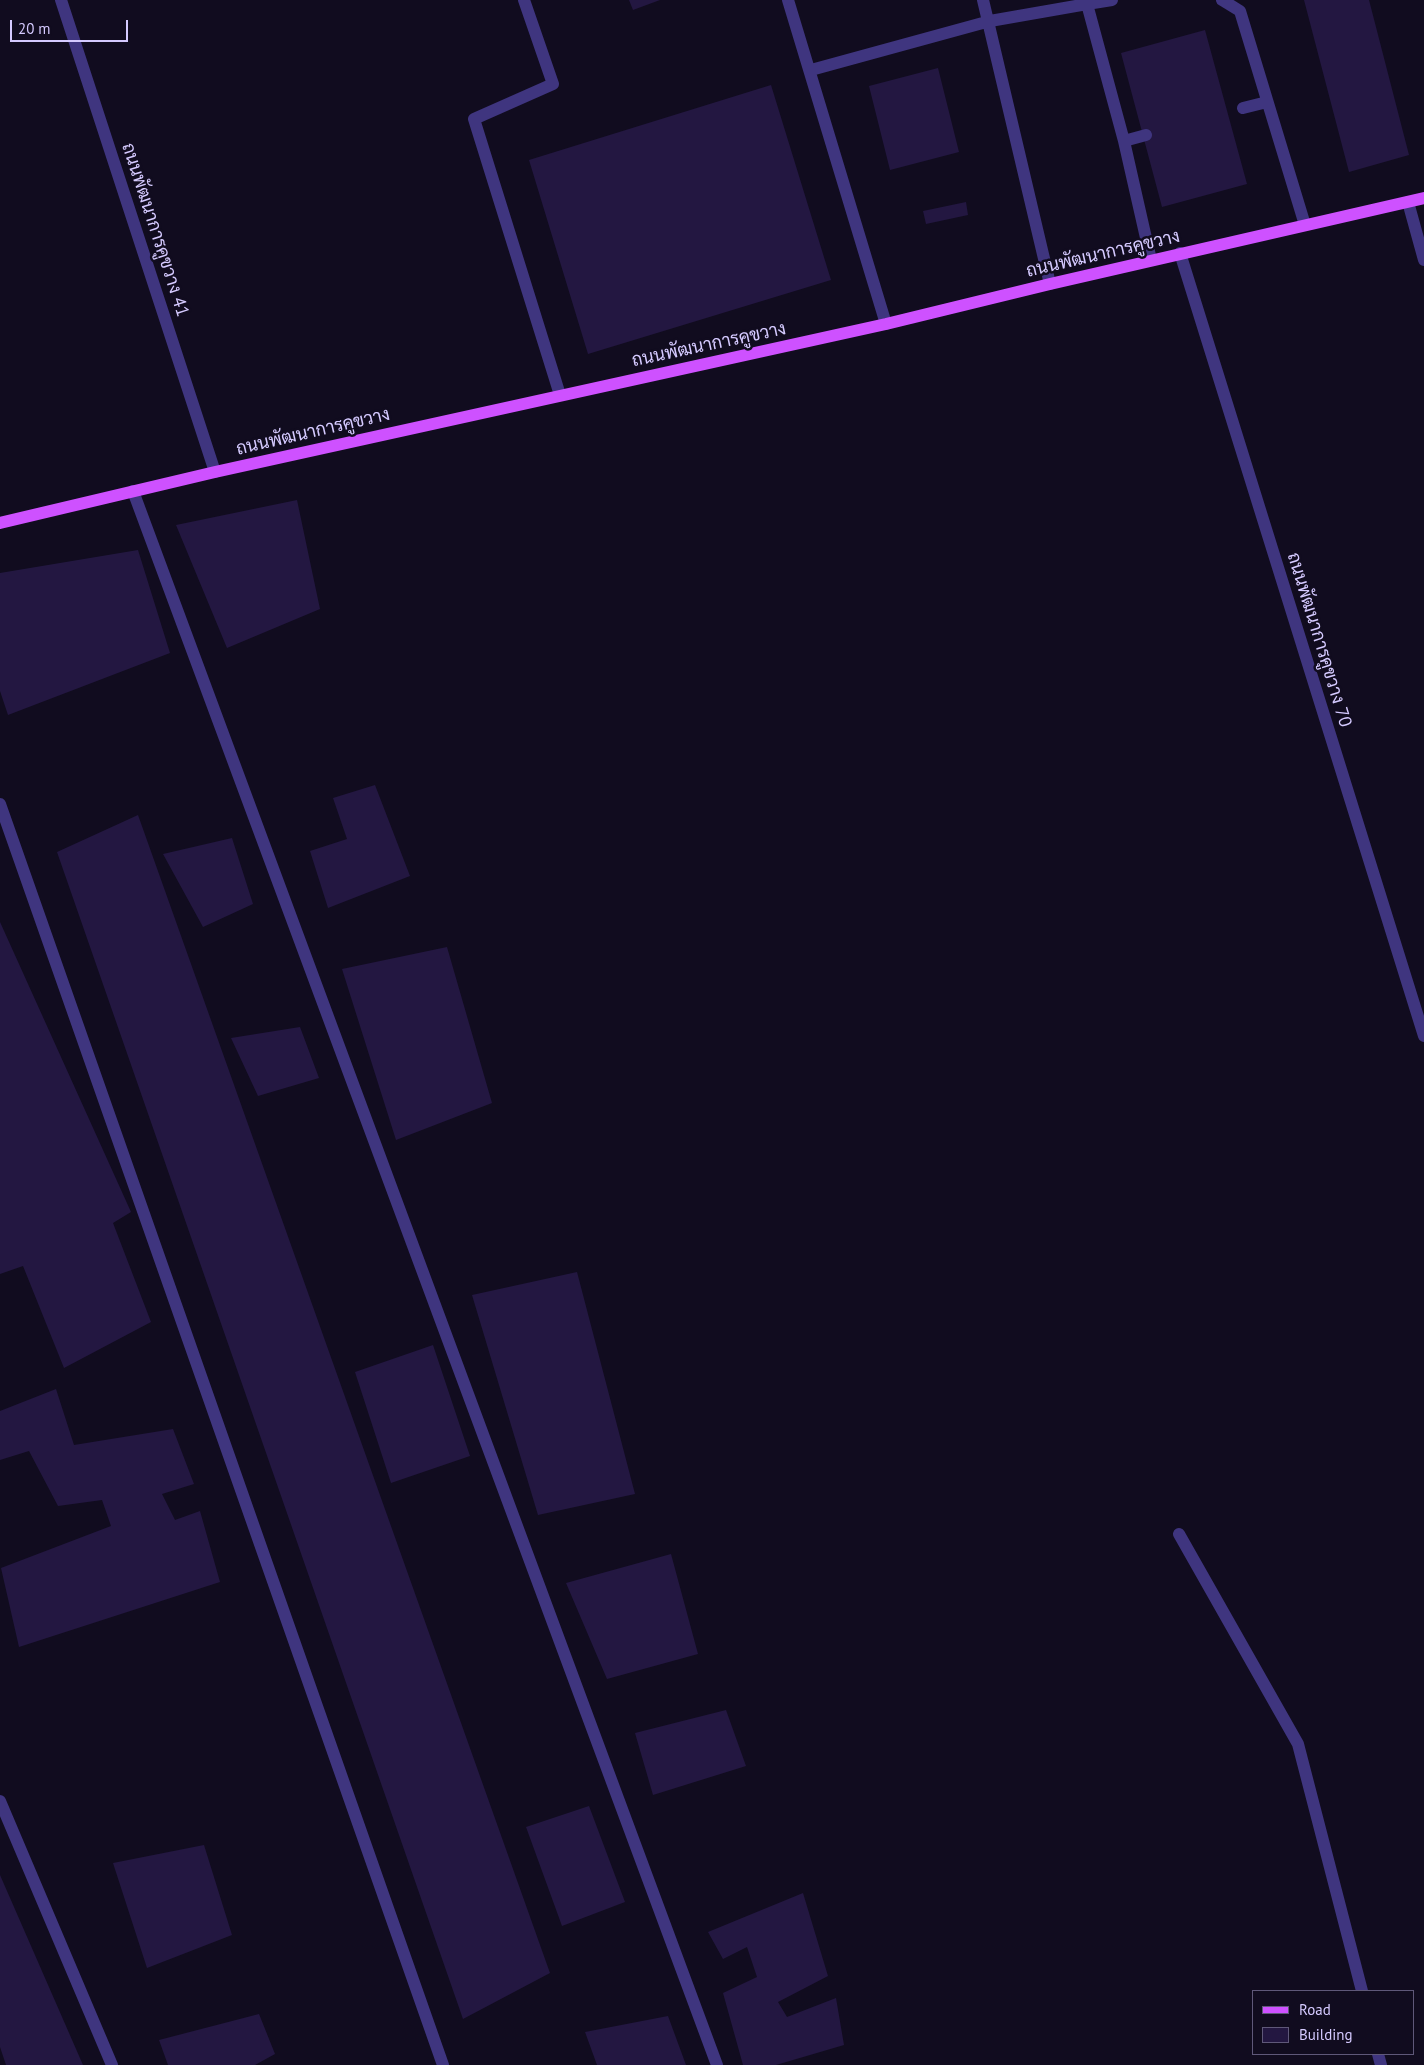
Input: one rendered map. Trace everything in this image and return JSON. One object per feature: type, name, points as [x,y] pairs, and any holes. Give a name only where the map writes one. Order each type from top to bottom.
[{"type":"main road","name":"ถนนพัฒนาการคูขวาง","points":[[0,523],[215,472],[886,324],[1180,253],[1424,198]]},
{"type":"street","name":"ถนนพัฒนาการคูขวาง 41","points":[[61,0],[215,472]]},
{"type":"street","points":[[524,0],[553,84],[474,119],[560,395]]},
{"type":"street","points":[[788,0],[886,324]]},
{"type":"street","points":[[983,0],[990,22],[1050,284]]},
{"type":"street","points":[[810,70],[990,22],[1112,0]]},
{"type":"street","points":[[1222,0],[1240,11],[1305,225]]},
{"type":"street","points":[[1087,4],[1124,141],[1151,260]]},
{"type":"street","points":[[1243,108],[1267,102]]},
{"type":"street","points":[[1124,141],[1146,136]]},
{"type":"street","points":[[1408,202],[1424,260]]},
{"type":"street","name":"ถนนพัฒนาการคูขวาง 70","points":[[1180,253],[1424,1036]]},
{"type":"street","points":[[133,491],[717,2065]]},
{"type":"street","points":[[0,804],[443,2065]]},
{"type":"street","points":[[1179,1534],[1298,1744],[1362,1990]]},
{"type":"street","points":[[0,1801],[112,2065]]},
{"type":"building","points":[[629,0],[660,0],[633,10]]},
{"type":"building","points":[[1304,0],[1369,0],[1409,155],[1349,172]]},
{"type":"building","points":[[1205,30],[1247,184],[1162,207],[1121,53]]},
{"type":"building","points":[[938,68],[959,152],[890,170],[869,86]]},
{"type":"building","points":[[771,85],[831,280],[588,354],[529,160]]},
{"type":"building","points":[[966,202],[968,215],[926,224],[923,211]]},
{"type":"building","points":[[297,500],[320,609],[227,648],[176,525]]},
{"type":"building","points":[[138,550],[170,653],[8,715],[0,691],[0,573]]},
{"type":"building","points":[[375,785],[410,876],[328,908],[310,851],[347,839],[333,798]]},
{"type":"building","points":[[138,815],[550,1973],[463,2019],[57,852]]},
{"type":"building","points":[[232,838],[253,904],[203,927],[163,854]]},
{"type":"building","points":[[0,922],[131,1212],[113,1223],[151,1322],[64,1368],[23,1266],[0,1274]]},
{"type":"building","points":[[447,947],[492,1103],[396,1140],[342,969]]},
{"type":"building","points":[[300,1027],[319,1078],[258,1096],[231,1038]]},
{"type":"building","points":[[577,1272],[635,1494],[538,1515],[472,1295]]},
{"type":"building","points":[[433,1345],[470,1456],[391,1483],[355,1372]]},
{"type":"building","points":[[56,1389],[74,1445],[173,1429],[194,1484],[162,1494],[175,1520],[200,1511],[220,1582],[19,1647],[1,1568],[111,1526],[102,1500],[58,1506],[29,1451],[0,1460],[0,1411]]},
{"type":"building","points":[[671,1554],[698,1654],[607,1679],[566,1583]]},
{"type":"building","points":[[726,1710],[746,1766],[653,1795],[635,1733]]},
{"type":"building","points":[[589,1806],[625,1902],[562,1926],[526,1827]]},
{"type":"building","points":[[204,1845],[232,1935],[147,1968],[113,1863]]},
{"type":"building","points":[[0,1875],[83,2065],[6,2065],[0,2047]]},
{"type":"building","points":[[803,1893],[828,1976],[778,2002],[787,2017],[836,1998],[844,2045],[776,2065],[743,2065],[723,1993],[757,1977],[747,1947],[723,1959],[708,1932]]},
{"type":"building","points":[[259,2014],[275,2054],[255,2065],[168,2065],[159,2040]]},
{"type":"building","points":[[668,2016],[686,2065],[597,2065],[585,2032]]}]
